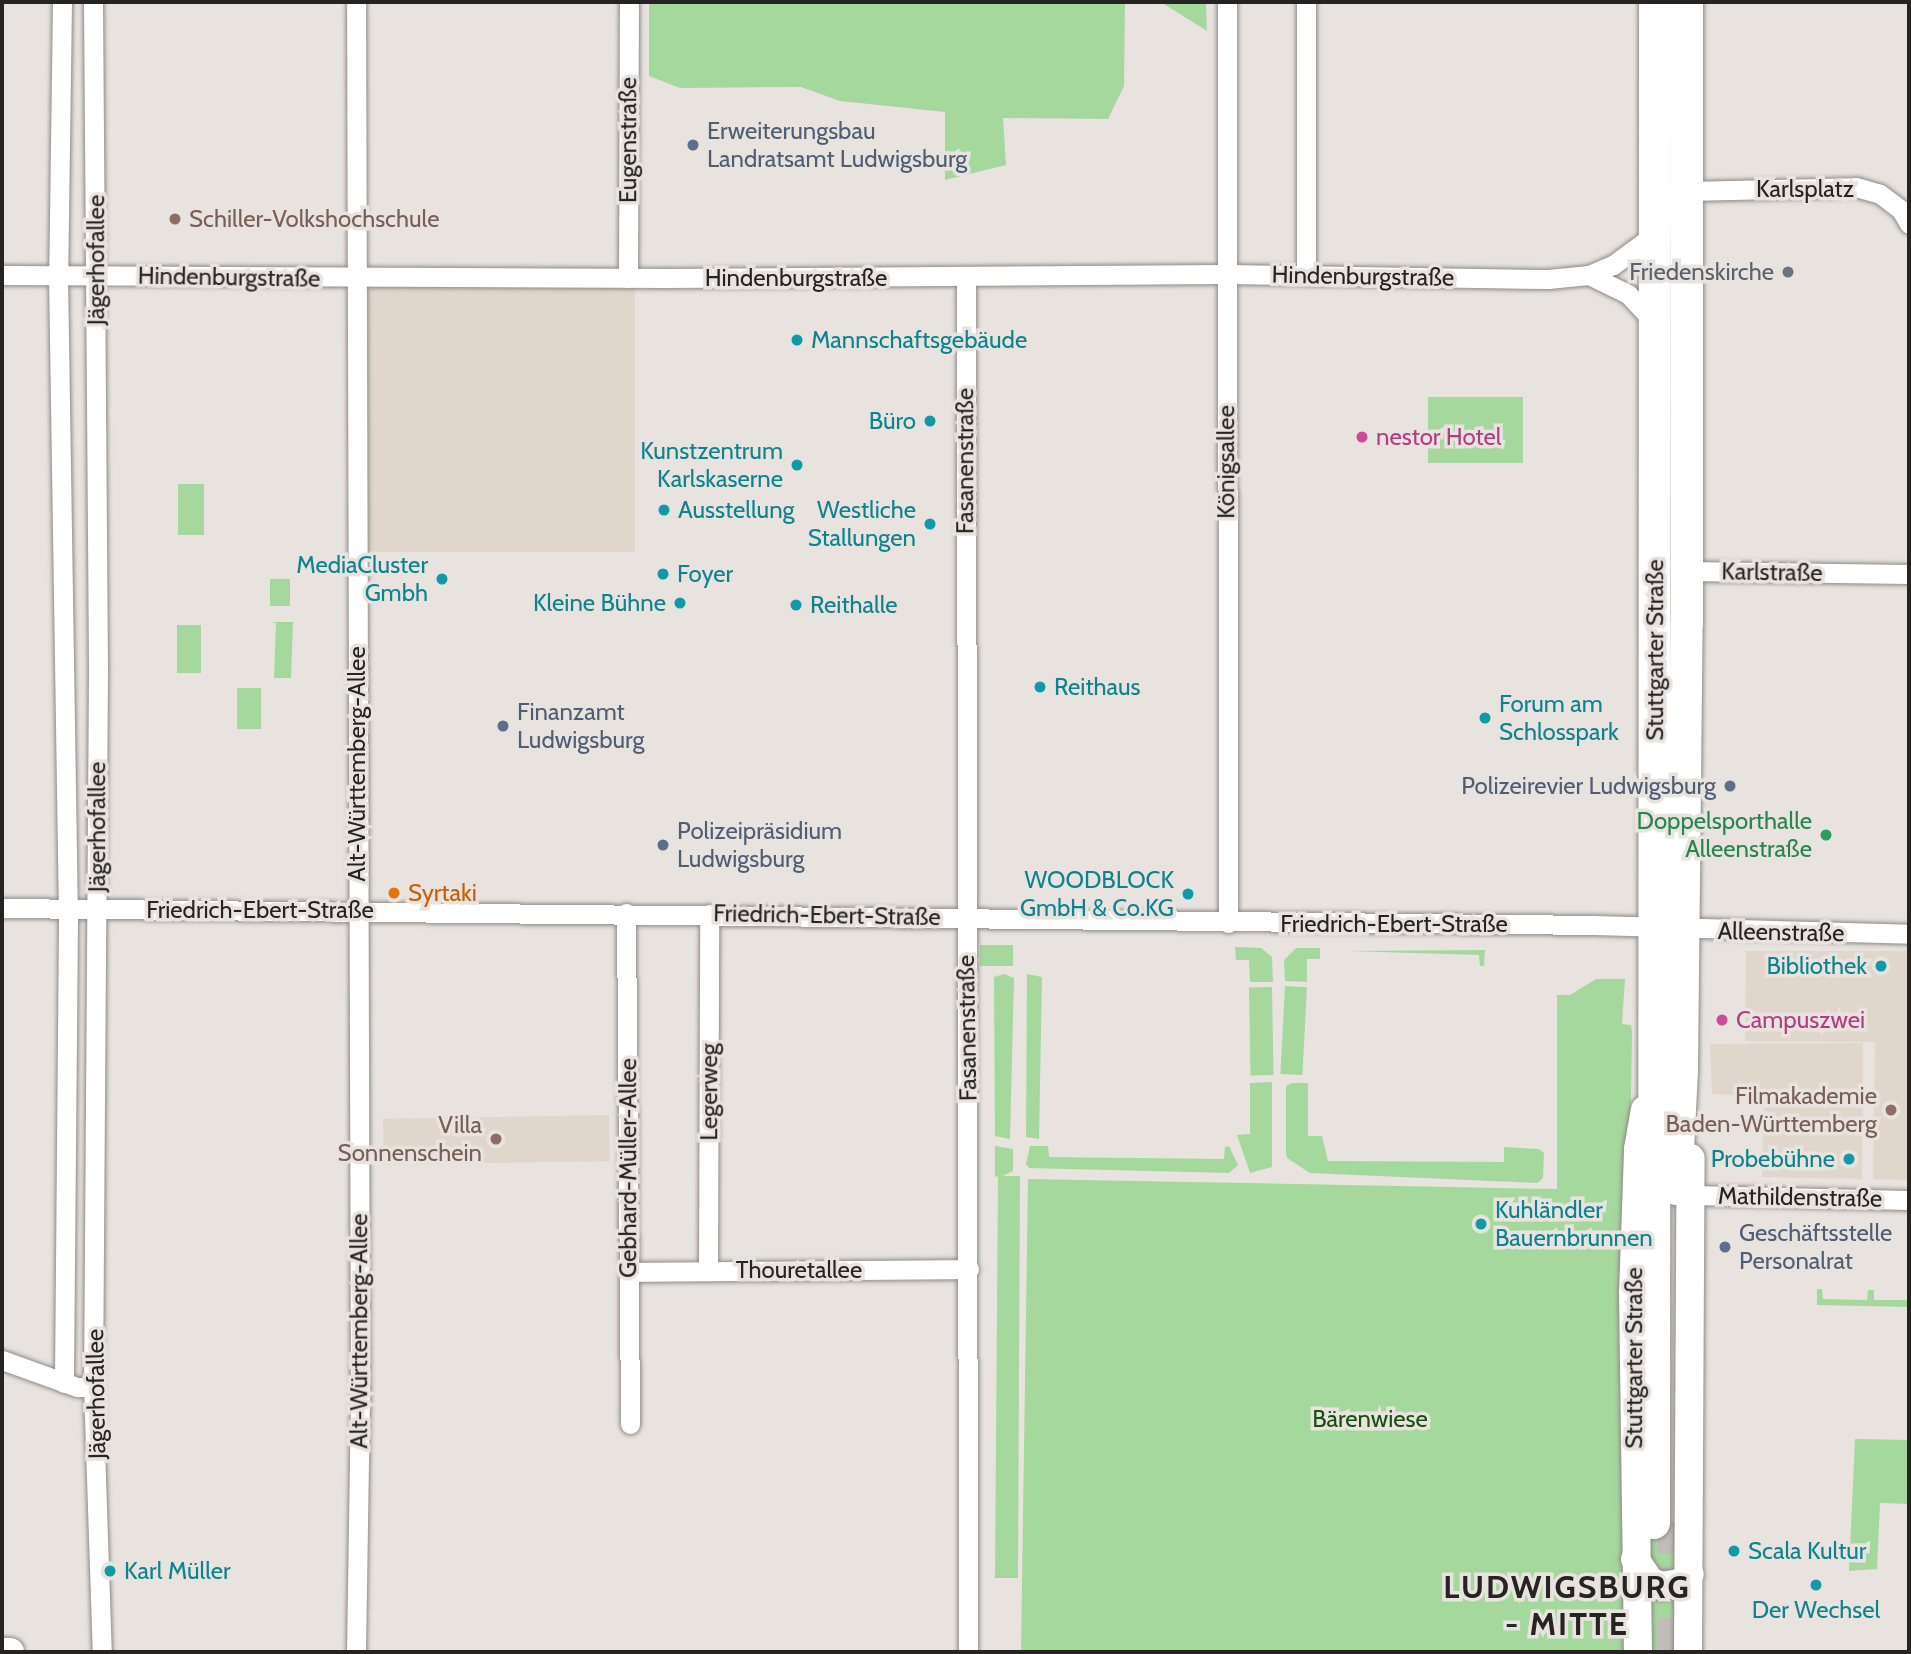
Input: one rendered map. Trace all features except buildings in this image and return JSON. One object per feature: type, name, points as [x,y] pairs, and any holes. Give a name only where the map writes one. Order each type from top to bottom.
[{"type":"main road","name":"Stuttgarter Straße","points":[[1655,2],[1656,531],[1652,928],[1676,1152],[1664,1523]]},
{"type":"main road","name":"Stuttgarter Straße","points":[[1638,1652],[1633,1295],[1638,1149],[1668,1067],[1684,930],[1687,2]]},
{"type":"main road","name":"Stuttgarter Straße","points":[[1668,1067],[1692,1126],[1688,1652]]},
{"type":"main road","points":[[1635,1559],[1650,1581],[1661,1586],[1680,1583],[1690,1574]]},
{"type":"main road","points":[[2,1652],[10,1652]]},
{"type":"street","name":"Jägerhofallee","points":[[62,2],[58,274],[67,909],[64,1383]]},
{"type":"street","name":"Jägerhofallee","points":[[93,2],[97,275],[97,909],[93,1387],[102,1652]]},
{"type":"street","name":"Alt-Württemberg-Allee","points":[[356,2],[360,1407],[356,1652]]},
{"type":"street","name":"Eugenstraße","points":[[628,278],[629,2]]},
{"type":"street","name":"Königsallee","points":[[1227,2],[1227,923]]},
{"type":"street","points":[[1306,2],[1306,275]]},
{"type":"street","name":"Stuttgarter Straße","points":[[1655,149],[1668,177],[1686,191]]},
{"type":"street","name":"Karlsplatz","points":[[1686,191],[1856,187],[1880,194],[1901,210],[1909,224]]},
{"type":"street","name":"Hindenburgstraße","points":[[2,275],[966,278],[1226,274],[1535,279],[1589,275],[1613,265],[1655,234],[1675,196],[1686,191]]},
{"type":"street","points":[[1655,234],[1671,242],[1686,265]]},
{"type":"street","points":[[1589,275],[1628,294],[1656,323]]},
{"type":"street","name":"Fasanenstraße","points":[[966,278],[968,1652]]},
{"type":"street","name":"Karlstraße","points":[[1656,531],[1686,571],[1909,573]]},
{"type":"street","name":"Friedrich-Ebert-Straße","points":[[2,908],[888,915],[1227,923],[1652,928]]},
{"type":"street","name":"Gebhard-Müller-Allee","points":[[626,913],[630,1424]]},
{"type":"street","name":"Legerweg","points":[[708,1271],[709,914]]},
{"type":"street","name":"Alleenstraße","points":[[1652,928],[1909,934]]},
{"type":"street","name":"Mathildenstraße","points":[[1690,1195],[1909,1200]]},
{"type":"street","name":"Thouretallee","points":[[629,1272],[969,1269]]},
{"type":"street","points":[[3,1365],[64,1383],[93,1387]]},
{"type":"shaded area","points":[[368,285],[635,285],[635,552],[368,552]]},
{"type":"shaded area","name":"Filmakademie Baden-Württemberg","points":[[1746,951],[1909,951],[1909,1180],[1873,1179],[1875,1042],[1745,1041]]},
{"type":"shaded area","points":[[1863,1043],[1862,1179],[1762,1177],[1764,1096],[1712,1094],[1710,1044]]},
{"type":"shaded area","name":"Villa Sonnenschein","points":[[609,1115],[610,1161],[384,1165],[383,1119]]},
{"type":"green space","points":[[649,2],[1206,2],[1207,31],[1164,4],[1125,4],[1124,86],[1108,119],[1003,118],[1006,165],[945,180],[945,112],[840,101],[801,87],[680,88],[649,76]]},
{"type":"green space","points":[[1428,397],[1523,397],[1523,463],[1428,463]]},
{"type":"green space","points":[[178,484],[204,484],[204,535],[178,535]]},
{"type":"green space","points":[[270,579],[290,579],[290,606],[270,606]]},
{"type":"green space","points":[[271,622],[293,622],[291,678],[274,678],[276,623]]},
{"type":"green space","points":[[177,625],[201,625],[201,673],[177,673]]},
{"type":"green space","points":[[237,688],[261,688],[261,729],[237,729]]},
{"type":"green space","points":[[980,945],[1013,945],[1013,966],[980,966]]},
{"type":"green space","points":[[1235,947],[1261,948],[1272,957],[1273,982],[1250,982],[1249,960],[1236,960]]},
{"type":"green space","points":[[1296,948],[1320,948],[1320,959],[1307,959],[1307,982],[1285,981],[1284,960]]},
{"type":"green space","points":[[1485,950],[1484,966],[1480,966],[1479,955],[1347,951]]},
{"type":"green space","points":[[1004,974],[1014,978],[1010,1139],[995,1136],[994,977]]},
{"type":"green space","points":[[1027,974],[1042,977],[1039,1139],[1026,1137]]},
{"type":"green space","name":"Bärenwiese","points":[[1596,979],[1625,979],[1622,1024],[1631,1025],[1632,1032],[1623,1652],[1021,1652],[1028,1179],[1557,1189],[1557,995],[1570,995]]},
{"type":"green space","points":[[1285,986],[1307,987],[1302,1075],[1280,1074]]},
{"type":"green space","points":[[1249,987],[1272,987],[1274,1075],[1251,1075]]},
{"type":"green space","points":[[1272,1082],[1272,1167],[1250,1173],[1237,1135],[1250,1134],[1250,1083]]},
{"type":"green space","points":[[1292,1083],[1308,1083],[1308,1136],[1322,1136],[1328,1161],[1504,1162],[1504,1147],[1539,1149],[1544,1153],[1543,1178],[1538,1183],[1310,1173],[1287,1158],[1286,1153],[1286,1086]]},
{"type":"green space","points":[[995,1146],[1013,1149],[1013,1171],[1003,1176],[1020,1176],[1018,1578],[995,1578],[998,1177],[995,1176]]},
{"type":"green space","points":[[1030,1146],[1048,1146],[1049,1157],[1224,1159],[1225,1147],[1229,1146],[1238,1165],[1229,1173],[1029,1168],[1026,1164]]},
{"type":"green space","points":[[1817,1289],[1822,1289],[1823,1299],[1867,1300],[1868,1290],[1874,1290],[1874,1300],[1908,1300],[1909,1289],[1909,1307],[1817,1305]]},
{"type":"green space","points":[[1855,1439],[1909,1440],[1909,1504],[1880,1503],[1877,1569],[1849,1571]]},
{"type":"green space","points":[[1641,1524],[1681,1524],[1681,1567],[1656,1577]]},
{"type":"green space","points":[[1650,1592],[1682,1592],[1677,1652],[1649,1652]]},
{"type":"tunnel","points":[[1674,1522],[1674,1652]]},
{"type":"place","name":"Erweiterungsbau Landratsamt Ludwigsburg","points":[[693,145]]},
{"type":"place","name":"Schiller-Volkshochschule","points":[[175,219]]},
{"type":"place","name":"Friedenskirche","points":[[1788,272]]},
{"type":"place","name":"Mannschaftsgebäude","points":[[797,340]]},
{"type":"place","name":"Büro","points":[[930,421]]},
{"type":"place","name":"nestor Hotel","points":[[1362,437]]},
{"type":"place","name":"Kunstzentrum Karlskaserne","points":[[797,465]]},
{"type":"place","name":"Ausstellung","points":[[664,510]]},
{"type":"place","name":"Westliche Stallungen","points":[[930,524]]},
{"type":"place","name":"Foyer","points":[[663,574]]},
{"type":"place","name":"MediaCluster Gmbh","points":[[442,579]]},
{"type":"place","name":"Kleine Bühne","points":[[680,603]]},
{"type":"place","name":"Reithalle","points":[[796,605]]},
{"type":"place","name":"Reithaus","points":[[1040,687]]},
{"type":"place","name":"Forum am Schlosspark","points":[[1485,718]]},
{"type":"place","name":"Finanzamt Ludwigsburg","points":[[503,726]]},
{"type":"place","name":"Polizeirevier Ludwigsburg","points":[[1730,786]]},
{"type":"place","name":"Doppelsporthalle Alleenstraße","points":[[1826,835]]},
{"type":"place","name":"Polizeipräsidium Ludwigsburg","points":[[663,845]]},
{"type":"place","name":"Syrtaki","points":[[394,893]]},
{"type":"place","name":"WOODBLOCK GmbH & Co.KG","points":[[1188,894]]},
{"type":"place","name":"Bibliothek","points":[[1881,966]]},
{"type":"place","name":"Campuszwei","points":[[1722,1020]]},
{"type":"place","name":"Filmakademie Baden-Württemberg","points":[[1891,1110]]},
{"type":"place","name":"Villa Sonnenschein","points":[[496,1139]]},
{"type":"place","name":"Probebühne","points":[[1849,1159]]},
{"type":"place","name":"Kuhländler Bauernbrunnen","points":[[1481,1224]]},
{"type":"place","name":"Geschäftsstelle Personalrat","points":[[1725,1247]]},
{"type":"place","name":"Scala Kultur","points":[[1734,1551]]},
{"type":"place","name":"Karl Müller","points":[[110,1571]]},
{"type":"place","name":"Der Wechsel","points":[[1816,1585]]},
{"type":"district","name":"LUDWIGSBURG - MITTE","points":[[1567,1606]]}]
